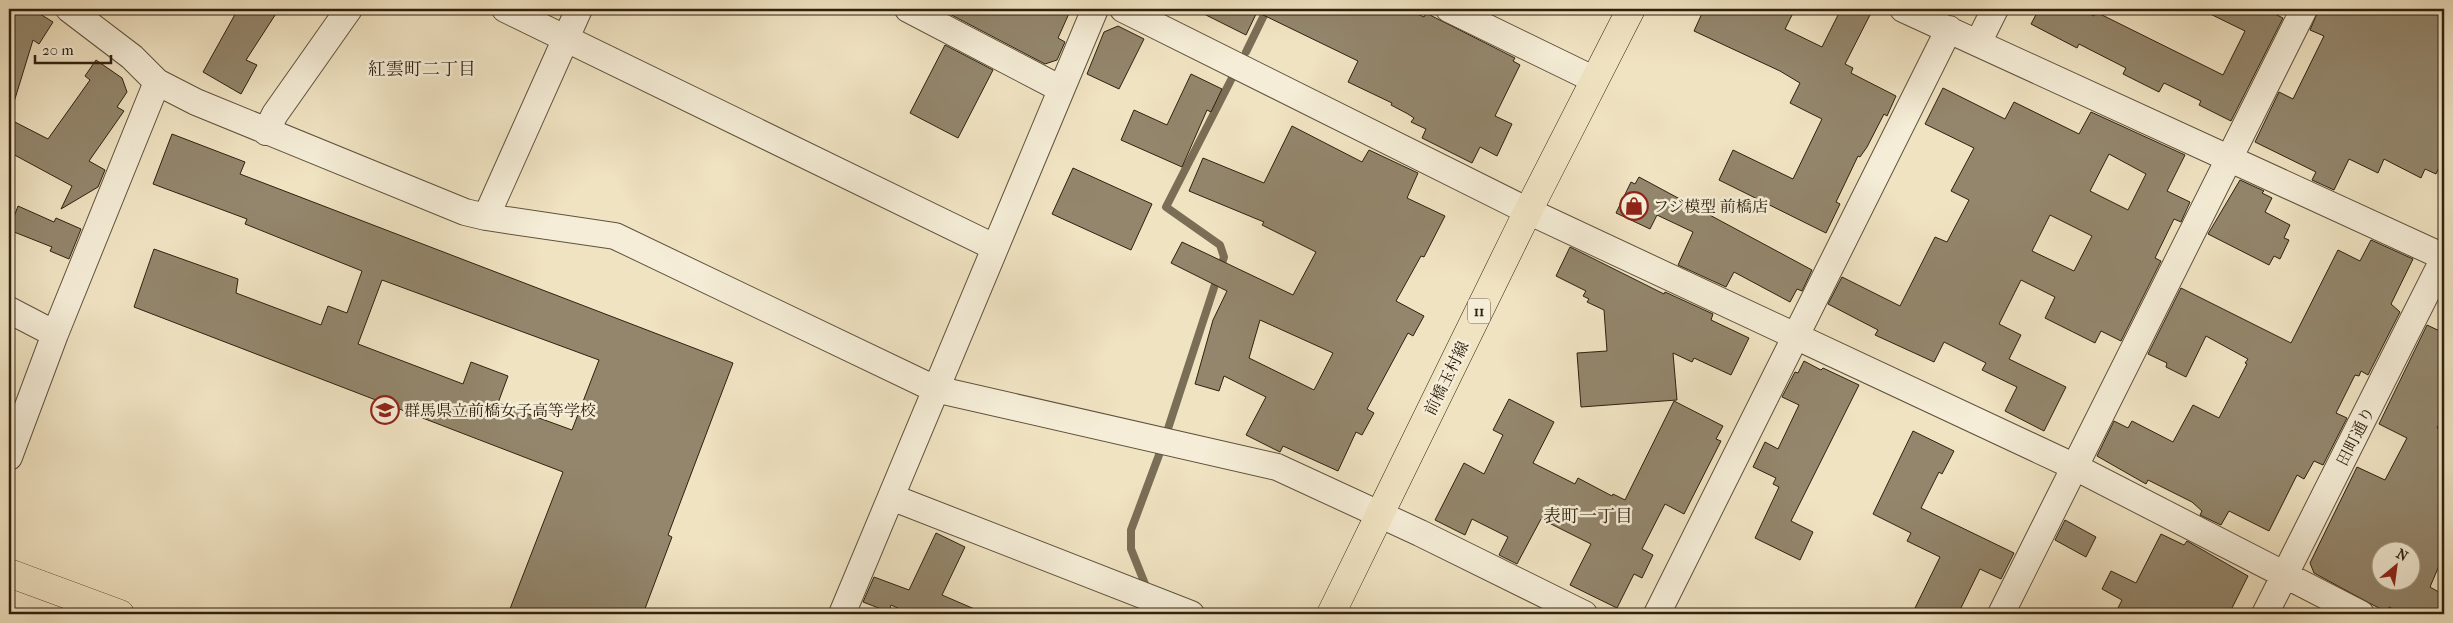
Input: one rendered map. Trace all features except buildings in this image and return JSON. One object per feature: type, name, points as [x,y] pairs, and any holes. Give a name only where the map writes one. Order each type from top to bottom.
[{"type":"main road","name":"前橋玉村線","points":[[1331,614],[1528,211],[1631,9]]},
{"type":"main road","points":[[9,573],[120,614]]},
{"type":"street","points":[[69,9],[132,57],[157,82],[196,102],[465,212],[486,217],[616,236],[935,389],[1277,467],[1378,516],[1420,533],[1584,614]]},
{"type":"street","points":[[266,132],[275,114],[349,9]]},
{"type":"street","points":[[505,9],[994,247]]},
{"type":"street","points":[[486,217],[578,9]]},
{"type":"street","points":[[908,9],[1061,89]]},
{"type":"street","points":[[842,614],[1095,9]]},
{"type":"street","points":[[1123,9],[1528,211],[2073,466],[2361,614]]},
{"type":"street","points":[[1448,9],[1595,80]]},
{"type":"street","points":[[1903,9],[2230,156],[2444,257]]},
{"type":"street","points":[[1978,43],[1995,9]]},
{"type":"street","points":[[2001,614],[2073,466],[2304,9]]},
{"type":"street","points":[[1657,614],[1949,29]]},
{"type":"street","points":[[9,457],[55,334],[157,82]]},
{"type":"street","name":"田町通り","points":[[2265,614],[2444,257]]},
{"type":"street","points":[[9,310],[55,334]]},
{"type":"street","points":[[891,497],[1191,614]]},
{"type":"waterway","points":[[1246,52],[1267,9]]},
{"type":"waterway","points":[[1147,589],[1131,549],[1131,530],[1162,447],[1224,257],[1220,245],[1166,207],[1232,78]]},
{"type":"place","name":"フジ模型 前橋店","points":[[1634,206]]},
{"type":"place","name":"群馬県立前橋女子高等学校","points":[[385,410]]},
{"type":"district","name":"紅雲町二丁目","points":[[422,69]]},
{"type":"district","name":"表町一丁目","points":[[1588,516]]}]
